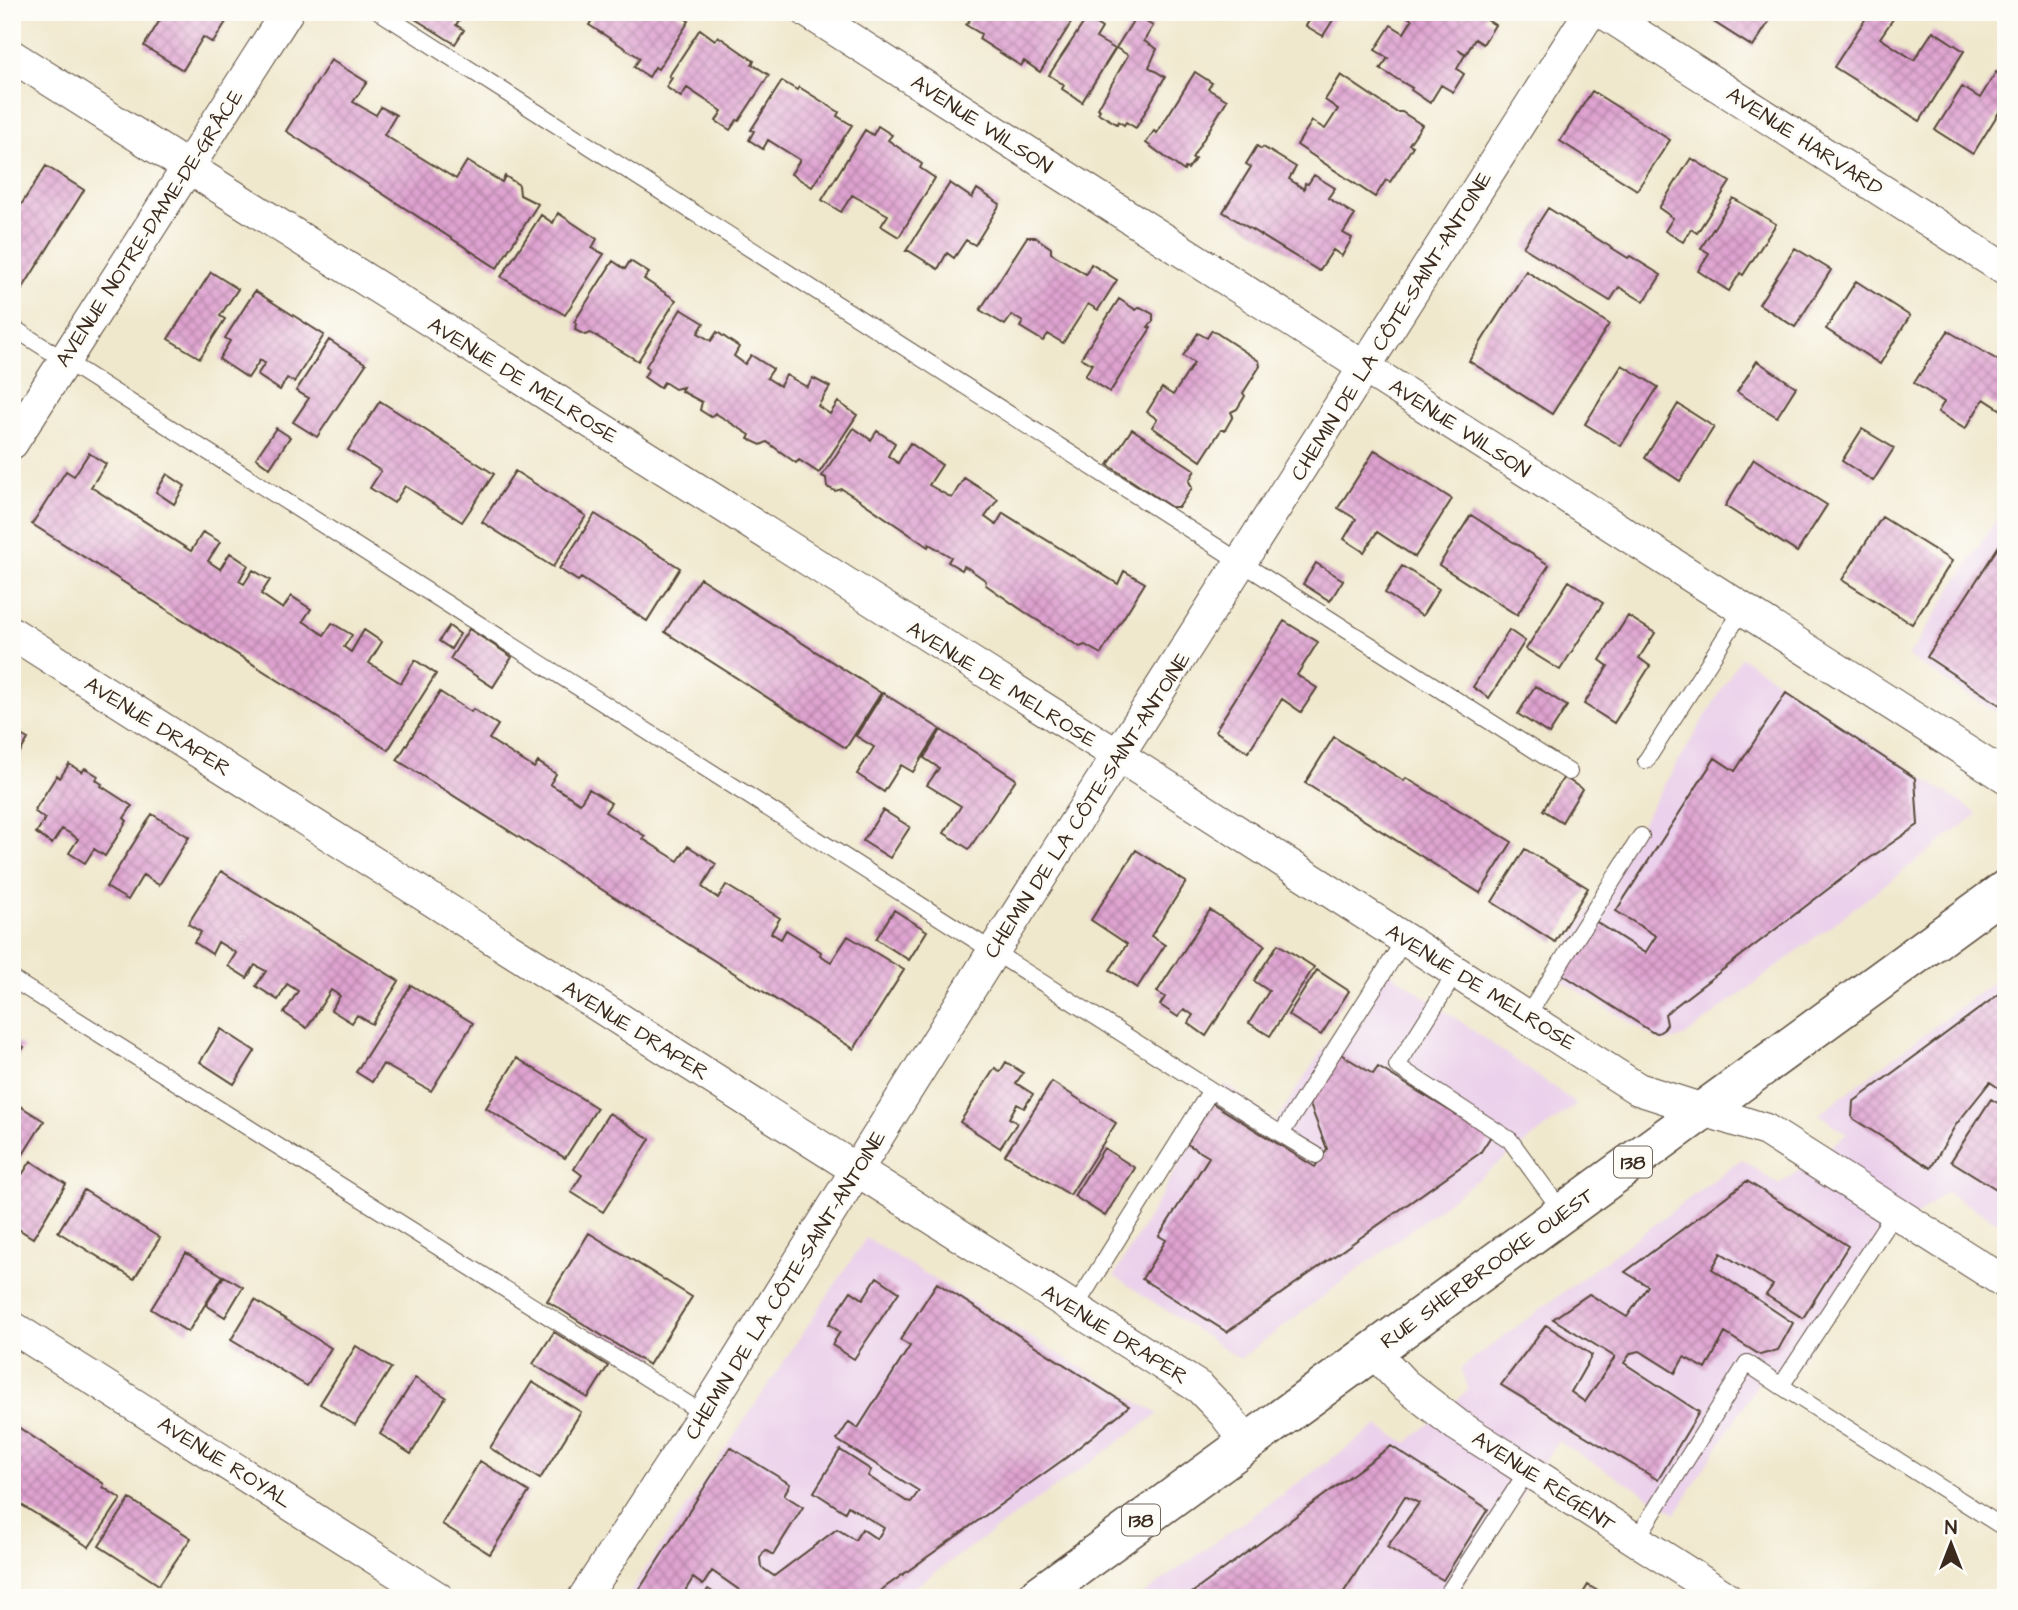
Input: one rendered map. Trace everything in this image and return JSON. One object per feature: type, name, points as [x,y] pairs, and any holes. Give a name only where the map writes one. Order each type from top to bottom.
[{"type":"main road","name":"RUE SHERBROOKE OUEST","points":[[1035,1598],[2006,889]]},
{"type":"street","name":"AVENUE NOTRE-DAME-DE-GRÂCE","points":[[12,443],[287,12]]},
{"type":"street","name":"AVENUE WILSON","points":[[808,12],[2006,777]]},
{"type":"street","name":"CHEMIN DE LA CÔTE-SAINT-ANTOINE","points":[[584,1598],[704,1414],[993,952],[1590,12]]},
{"type":"street","name":"AVENUE HARVARD","points":[[1603,12],[2006,270]]},
{"type":"street","name":"AVENUE DE MELROSE","points":[[12,56],[1638,1088],[1766,1130],[2006,1283]]},
{"type":"street","name":"AVENUE DRAPER","points":[[12,633],[1200,1388],[1225,1414],[1247,1443]]},
{"type":"street","name":"AVENUE ROYAL","points":[[12,1327],[438,1598]]},
{"type":"street","name":"AVENUE REGENT","points":[[1373,1351],[1404,1384],[1435,1409],[1727,1598]]},
{"type":"lane","points":[[380,12],[1569,772]]},
{"type":"lane","points":[[12,327],[1316,1155]]},
{"type":"lane","points":[[1646,761],[1742,609]]},
{"type":"lane","points":[[1527,1016],[1641,836]]},
{"type":"lane","points":[[1281,1134],[1405,939]]},
{"type":"lane","points":[[1457,971],[1397,1066],[1510,1140],[1563,1213]]},
{"type":"lane","points":[[12,979],[704,1414]]},
{"type":"lane","points":[[1074,1308],[1211,1090]]},
{"type":"lane","points":[[1782,1386],[1895,1212]]},
{"type":"lane","points":[[1636,1540],[1747,1363],[2006,1529]]},
{"type":"lane","points":[[1445,1598],[1528,1470]]},
{"type":"shaded area","points":[[2006,504],[2006,719],[1908,657]]},
{"type":"shaded area","points":[[1741,657],[1978,814],[1684,1037],[1663,1043],[1551,974]]},
{"type":"shaded area","points":[[1379,964],[1577,1104],[1240,1359],[1114,1276],[1226,1084],[1275,1122]]},
{"type":"shaded area","points":[[2006,972],[2006,1227],[1946,1192],[1876,1247],[1785,1385],[1762,1377],[1676,1513],[1558,1441],[1454,1598],[1138,1598],[1377,1426],[1407,1443],[1469,1389],[1460,1369],[1742,1159],[1779,1185],[1847,1134],[1819,1114]]},
{"type":"shaded area","points":[[866,1238],[1158,1414],[899,1598],[626,1598]]},
{"type":"building","points":[[165,12],[232,12],[213,43],[203,37],[183,70],[144,46]]},
{"type":"building","points":[[404,12],[464,12],[456,25],[464,30],[455,44]]},
{"type":"building","points":[[597,12],[675,12],[689,21],[658,69],[655,67],[649,77],[634,67],[640,58],[589,25]]},
{"type":"building","points":[[975,12],[1055,12],[1071,23],[1040,72],[1024,61],[1021,66],[979,39],[981,34],[966,25]]},
{"type":"building","points":[[1314,12],[1338,12],[1323,36],[1306,26]]},
{"type":"building","points":[[1401,12],[1488,12],[1484,18],[1495,25],[1483,44],[1475,39],[1466,54],[1458,49],[1465,55],[1457,69],[1464,74],[1453,92],[1441,85],[1430,103],[1411,90],[1412,88],[1380,69],[1388,58],[1375,50],[1391,25],[1404,33],[1412,20]]},
{"type":"building","points":[[1698,12],[1775,12],[1753,47]]},
{"type":"building","points":[[1870,12],[1882,12],[1893,19],[1880,38],[1914,60],[1933,31],[1964,51],[1920,121],[1834,67]]},
{"type":"building","points":[[1136,16],[1153,26],[1144,41],[1157,49],[1149,67],[1165,77],[1136,128],[1126,122],[1124,125],[1118,121],[1117,124],[1098,113],[1098,108],[1128,55],[1116,48]]},
{"type":"building","points":[[1087,18],[1102,28],[1096,38],[1115,49],[1082,102],[1062,89],[1064,85],[1049,75]]},
{"type":"building","points":[[700,29],[715,40],[718,36],[769,75],[739,121],[737,120],[730,130],[716,121],[722,111],[687,88],[681,97],[666,87],[672,78],[669,76]]},
{"type":"building","points":[[331,60],[367,82],[353,102],[376,115],[381,107],[396,115],[384,135],[456,179],[467,161],[502,182],[505,176],[519,185],[520,195],[538,204],[497,268],[286,131]]},
{"type":"building","points":[[1195,72],[1212,83],[1208,89],[1227,100],[1192,158],[1195,159],[1184,171],[1146,143],[1154,131],[1157,133]]},
{"type":"building","points":[[1996,72],[2006,78],[2006,101],[1973,154],[1935,130],[1962,87],[1980,98]]},
{"type":"building","points":[[1341,75],[1396,112],[1402,112],[1422,125],[1409,144],[1413,146],[1400,167],[1390,182],[1386,180],[1375,197],[1297,145],[1312,121],[1325,129],[1338,109],[1325,100]]},
{"type":"building","points":[[782,81],[797,90],[799,87],[839,112],[837,116],[852,125],[812,187],[791,174],[800,160],[768,140],[763,149],[749,140],[754,131],[751,130]]},
{"type":"building","points":[[1592,91],[1670,140],[1637,190],[1560,141]]},
{"type":"building","points":[[878,126],[892,135],[888,140],[922,164],[920,168],[935,178],[899,237],[881,226],[888,215],[852,195],[841,212],[822,200],[865,130],[873,135]]},
{"type":"building","points":[[1257,146],[1296,167],[1289,179],[1304,189],[1305,183],[1308,184],[1314,175],[1335,188],[1328,198],[1355,215],[1343,233],[1352,238],[1342,256],[1333,250],[1319,271],[1223,212],[1251,167],[1246,164]]},
{"type":"building","points":[[1691,158],[1730,182],[1697,233],[1691,229],[1683,242],[1665,231],[1673,218],[1659,208]]},
{"type":"building","points":[[46,166],[84,190],[21,291],[12,285],[12,219]]},
{"type":"building","points":[[950,183],[972,198],[977,189],[1000,204],[975,245],[966,240],[954,258],[947,253],[938,269],[906,251]]},
{"type":"building","points":[[1733,198],[1776,224],[1743,275],[1740,273],[1729,291],[1698,271],[1709,253],[1701,248]]},
{"type":"building","points":[[1548,208],[1628,258],[1630,256],[1661,275],[1644,302],[1619,287],[1610,301],[1523,247]]},
{"type":"building","points":[[558,213],[597,239],[592,248],[604,254],[565,315],[501,277],[541,215],[553,223]]},
{"type":"building","points":[[1027,237],[1035,237],[1051,248],[1051,253],[1086,274],[1091,264],[1117,280],[1098,310],[1088,304],[1063,343],[1048,334],[1043,341],[1020,327],[1023,322],[1012,315],[1005,325],[980,310]]},
{"type":"building","points":[[1795,248],[1831,270],[1795,327],[1759,304]]},
{"type":"building","points":[[613,261],[625,269],[630,261],[649,273],[644,279],[676,300],[638,361],[591,333],[585,335],[575,330],[574,322]]},
{"type":"building","points":[[1526,271],[1609,324],[1552,414],[1469,361]]},
{"type":"building","points":[[211,272],[238,289],[220,316],[225,319],[200,358],[168,339]]},
{"type":"building","points":[[1856,281],[1910,316],[1880,364],[1826,329]]},
{"type":"building","points":[[255,291],[324,335],[294,382],[287,378],[280,390],[257,375],[265,363],[260,360],[248,378],[219,359],[230,341],[225,338]]},
{"type":"building","points":[[1119,299],[1136,310],[1140,307],[1153,314],[1153,321],[1110,392],[1085,376],[1092,364],[1081,358]]},
{"type":"building","points":[[681,309],[704,323],[698,333],[711,341],[717,332],[739,347],[734,356],[745,364],[751,355],[773,369],[767,378],[780,386],[786,375],[807,387],[813,378],[830,387],[818,406],[830,414],[838,402],[857,415],[819,473],[799,460],[796,463],[767,442],[761,445],[748,439],[750,435],[715,413],[711,417],[700,410],[702,402],[681,391],[683,387],[675,389],[664,382],[660,388],[644,377],[649,369],[646,366]]},
{"type":"building","points":[[1212,330],[1259,361],[1260,366],[1243,393],[1245,396],[1237,409],[1231,412],[1233,416],[1225,430],[1221,430],[1201,461],[1152,427],[1157,419],[1147,412],[1162,388],[1173,395],[1194,363],[1183,356],[1198,333],[1207,338]]},
{"type":"building","points":[[1948,331],[2006,365],[2006,406],[2003,411],[1984,399],[1965,429],[1938,412],[1944,402],[1914,383]]},
{"type":"building","points":[[329,340],[366,364],[317,437],[293,422],[309,398],[296,391]]},
{"type":"building","points":[[1757,361],[1796,387],[1777,417],[1737,392]]},
{"type":"building","points":[[1622,365],[1658,387],[1621,446],[1585,424]]},
{"type":"building","points":[[380,401],[494,474],[462,522],[405,486],[394,503],[370,488],[381,471],[348,450]]},
{"type":"building","points":[[1678,404],[1714,427],[1680,481],[1645,458]]},
{"type":"building","points":[[276,428],[290,437],[270,468],[256,458]]},
{"type":"building","points":[[854,428],[871,440],[877,431],[895,443],[888,456],[898,463],[910,443],[942,465],[929,485],[952,498],[964,478],[998,499],[985,517],[996,525],[1003,513],[1118,584],[1124,571],[1145,583],[1101,654],[1085,645],[1080,647],[1029,615],[986,585],[985,580],[968,568],[964,566],[962,570],[948,562],[951,557],[929,544],[928,547],[842,489],[835,491],[827,487],[826,478],[822,476]]},
{"type":"building","points":[[1132,429],[1195,470],[1189,481],[1192,488],[1179,507],[1171,507],[1108,465]]},
{"type":"building","points":[[1862,429],[1894,448],[1873,481],[1842,461]]},
{"type":"building","points":[[1375,450],[1452,499],[1415,557],[1377,532],[1364,552],[1344,539],[1356,519],[1338,508]]},
{"type":"building","points":[[89,453],[106,464],[91,487],[191,551],[203,532],[220,542],[208,561],[220,569],[230,553],[248,565],[239,581],[244,584],[253,570],[270,580],[261,594],[283,609],[291,596],[311,609],[303,621],[324,635],[332,623],[352,635],[344,647],[351,652],[364,630],[382,642],[369,663],[401,683],[415,660],[436,674],[388,750],[32,524],[66,471],[74,476]]},
{"type":"building","points":[[1754,459],[1827,505],[1797,552],[1725,506]]},
{"type":"building","points":[[515,471],[586,516],[553,567],[482,522]]},
{"type":"building","points":[[167,474],[185,486],[174,504],[156,492]]},
{"type":"building","points":[[595,514],[680,568],[647,621],[581,578],[578,581],[559,569]]},
{"type":"building","points":[[1471,515],[1549,565],[1517,615],[1439,565]]},
{"type":"building","points":[[1882,517],[1952,561],[1912,624],[1842,580]]},
{"type":"building","points":[[2006,535],[2006,709],[1927,657]]},
{"type":"building","points":[[1316,563],[1343,580],[1330,601],[1303,584]]},
{"type":"building","points":[[1402,566],[1439,589],[1422,616],[1385,593]]},
{"type":"building","points":[[700,578],[881,693],[846,748],[665,632]]},
{"type":"building","points":[[1569,581],[1603,603],[1560,670],[1526,649]]},
{"type":"building","points":[[1628,616],[1655,633],[1639,658],[1650,666],[1614,723],[1584,704],[1608,666],[1600,660]]},
{"type":"building","points":[[1284,621],[1318,642],[1297,675],[1317,688],[1301,712],[1282,699],[1248,752],[1215,731]]},
{"type":"building","points":[[449,626],[460,634],[451,649],[439,641]]},
{"type":"building","points":[[469,629],[512,657],[493,687],[450,659]]},
{"type":"building","points":[[1509,630],[1525,641],[1489,698],[1473,687]]},
{"type":"building","points":[[1535,686],[1567,706],[1549,734],[1518,714]]},
{"type":"building","points":[[440,692],[498,725],[489,739],[534,768],[538,762],[556,774],[550,784],[580,803],[589,789],[611,803],[605,812],[645,836],[643,839],[678,861],[688,846],[716,864],[702,887],[718,898],[726,885],[780,918],[771,933],[781,939],[786,930],[821,952],[820,955],[831,962],[848,936],[904,970],[854,1049],[397,760]]},
{"type":"building","points":[[883,693],[940,729],[913,772],[901,765],[884,792],[857,774],[874,747],[856,736]]},
{"type":"building","points":[[1786,693],[1915,778],[1918,825],[1857,867],[1665,1014],[1667,1024],[1663,1030],[1652,1032],[1562,974],[1595,921],[1645,953],[1656,936],[1616,911],[1715,758],[1735,771]]},
{"type":"building","points":[[12,730],[28,739],[14,762],[12,761]]},
{"type":"building","points":[[941,730],[1016,779],[969,849],[944,833],[961,806],[927,785],[939,768],[924,758]]},
{"type":"building","points":[[1334,737],[1404,781],[1406,778],[1512,842],[1480,893],[1305,783]]},
{"type":"building","points":[[69,764],[82,772],[85,768],[98,776],[96,780],[101,786],[132,806],[124,818],[127,821],[105,856],[94,849],[85,863],[69,853],[78,839],[71,834],[62,829],[52,844],[36,833],[45,819],[34,811],[57,775],[60,778]]},
{"type":"building","points":[[1564,777],[1582,789],[1562,822],[1543,810]]},
{"type":"building","points":[[883,810],[910,827],[890,858],[863,841]]},
{"type":"building","points":[[152,814],[189,837],[159,885],[143,875],[128,900],[106,887]]},
{"type":"building","points":[[1525,849],[1588,888],[1555,942],[1492,902]]},
{"type":"building","points":[[1136,850],[1186,882],[1151,936],[1165,945],[1137,988],[1110,970],[1127,944],[1091,920]]},
{"type":"building","points":[[221,871],[399,981],[372,1024],[357,1015],[352,1023],[331,1010],[340,996],[331,990],[307,1028],[284,1013],[298,991],[287,984],[278,1000],[256,986],[266,971],[255,965],[247,978],[228,966],[236,953],[218,942],[212,954],[194,942],[201,932],[188,924]]},
{"type":"building","points":[[894,910],[927,931],[909,960],[876,939]]},
{"type":"building","points":[[1210,910],[1265,945],[1206,1036],[1188,1023],[1193,1015],[1184,1009],[1178,1017],[1160,1005],[1165,997],[1157,992]]},
{"type":"building","points":[[1278,944],[1314,967],[1270,1036],[1249,1023],[1269,991],[1254,981]]},
{"type":"building","points":[[1317,970],[1349,991],[1321,1035],[1288,1015]]},
{"type":"building","points":[[411,985],[473,1023],[431,1091],[383,1064],[372,1082],[356,1072]]},
{"type":"building","points":[[2006,989],[2006,1093],[1990,1082],[1955,1126],[1931,1168],[1852,1118],[1853,1102]]},
{"type":"building","points":[[221,1029],[255,1051],[234,1084],[200,1062]]},
{"type":"building","points":[[12,1040],[24,1047],[12,1065]]},
{"type":"building","points":[[1339,1053],[1373,1074],[1378,1067],[1491,1136],[1480,1153],[1227,1332],[1142,1279],[1166,1240],[1159,1236],[1209,1157],[1187,1144],[1212,1103],[1315,1167],[1327,1149],[1309,1102]]},
{"type":"building","points":[[517,1058],[597,1108],[565,1158],[486,1108]]},
{"type":"building","points":[[1006,1062],[1023,1073],[1016,1083],[1033,1094],[1024,1108],[1017,1104],[1009,1118],[1017,1123],[1000,1148],[960,1122],[995,1068],[1000,1072]]},
{"type":"building","points":[[1052,1082],[1116,1123],[1070,1195],[1005,1155]]},
{"type":"building","points":[[1991,1099],[2006,1108],[2006,1195],[1951,1161]]},
{"type":"building","points":[[12,1101],[44,1121],[12,1172]]},
{"type":"building","points":[[609,1113],[650,1139],[603,1212],[571,1192],[582,1175],[574,1169]]},
{"type":"building","points":[[1104,1148],[1135,1168],[1105,1216],[1074,1196]]},
{"type":"building","points":[[31,1161],[66,1184],[33,1238],[12,1225],[12,1190]]},
{"type":"building","points":[[1747,1181],[1848,1246],[1803,1318],[1766,1295],[1773,1285],[1721,1253],[1712,1269],[1793,1323],[1778,1350],[1760,1355],[1725,1333],[1706,1369],[1684,1357],[1675,1373],[1640,1351],[1631,1353],[1624,1363],[1699,1412],[1658,1480],[1501,1385],[1546,1325],[1592,1355],[1571,1392],[1585,1402],[1615,1357],[1553,1319],[1589,1294],[1627,1317],[1648,1286],[1625,1272]]},
{"type":"building","points":[[84,1190],[160,1238],[134,1279],[58,1232]]},
{"type":"building","points":[[589,1233],[692,1297],[649,1365],[547,1301]]},
{"type":"building","points":[[186,1253],[223,1276],[188,1332],[151,1309]]},
{"type":"building","points":[[224,1276],[243,1287],[225,1317],[206,1305]]},
{"type":"building","points":[[877,1277],[899,1292],[854,1359],[832,1345],[840,1332],[829,1324],[851,1291],[863,1299]]},
{"type":"building","points":[[937,1283],[1129,1406],[1067,1457],[870,1598],[751,1598],[712,1571],[703,1585],[693,1578],[685,1591],[696,1598],[634,1598],[730,1447],[790,1484],[784,1495],[803,1507],[773,1555],[765,1550],[760,1558],[761,1567],[774,1576],[837,1529],[855,1540],[862,1529],[877,1539],[884,1528],[848,1506],[845,1512],[814,1492],[840,1450],[871,1470],[868,1476],[906,1501],[911,1502],[919,1491],[837,1440],[849,1422],[858,1428],[910,1346],[900,1340]]},
{"type":"building","points":[[255,1300],[331,1348],[307,1386],[231,1340]]},
{"type":"building","points":[[554,1332],[608,1366],[588,1398],[533,1364]]},
{"type":"building","points":[[356,1346],[391,1368],[355,1425],[320,1404]]},
{"type":"building","points":[[415,1378],[446,1397],[411,1454],[380,1434]]},
{"type":"building","points":[[532,1382],[581,1412],[540,1479],[490,1448]]},
{"type":"building","points":[[12,1423],[104,1484],[103,1487],[121,1499],[89,1547],[12,1499]]},
{"type":"building","points":[[1391,1446],[1488,1509],[1443,1580],[1387,1547],[1419,1503],[1405,1496],[1340,1598],[1185,1598]]},
{"type":"building","points":[[480,1461],[529,1492],[490,1554],[442,1524]]},
{"type":"building","points":[[130,1499],[191,1538],[159,1585],[99,1546]]},
{"type":"building","points":[[1588,1585],[1609,1598],[1580,1598]]},
{"type":"building","points":[[708,1589],[722,1598],[702,1598]]}]
